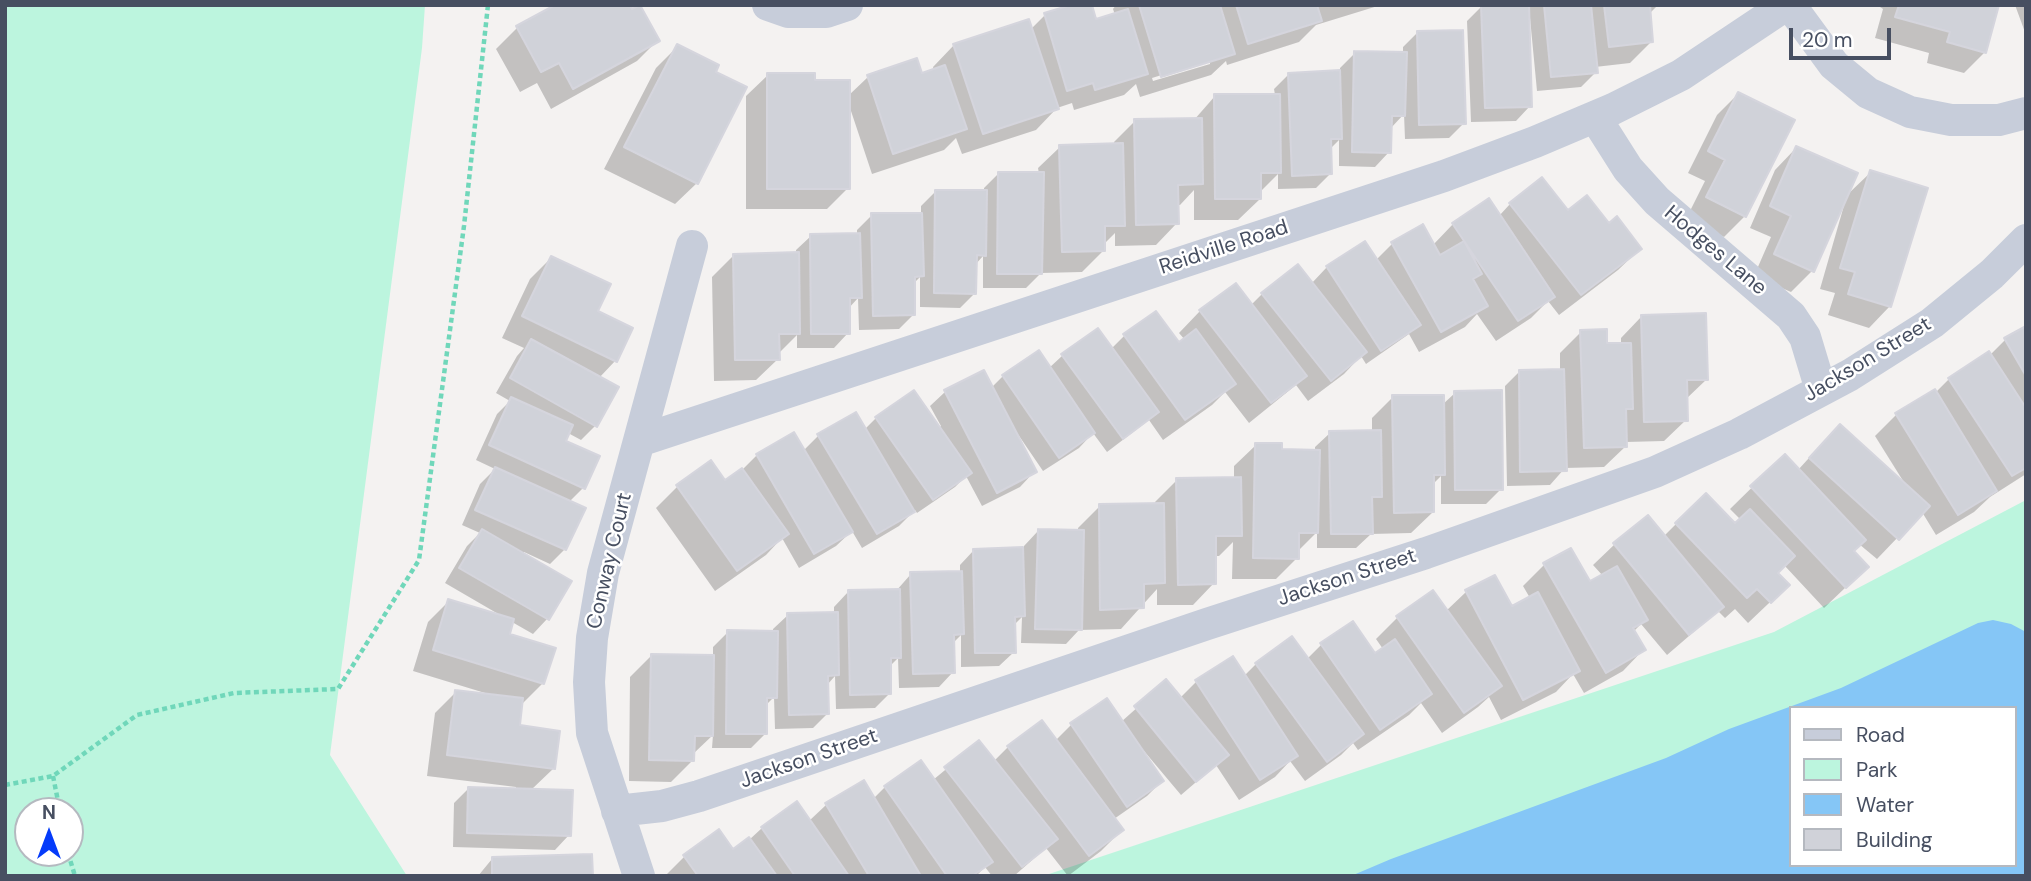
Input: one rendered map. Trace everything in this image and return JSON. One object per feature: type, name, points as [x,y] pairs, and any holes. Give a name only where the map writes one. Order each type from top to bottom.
[{"type":"street","points":[[768,5],[789,12],[826,12],[847,5]]},
{"type":"street","points":[[1788,5],[1834,65],[1868,93],[1910,112],[1951,120],[1999,120],[2026,113]]},
{"type":"street","name":"Reidville Road","points":[[639,441],[1444,176],[1595,117],[1681,75],[1788,5]]},
{"type":"street","name":"Hodges Lane","points":[[1595,117],[1628,169],[1657,201],[1791,316],[1805,337],[1821,390]]},
{"type":"street","name":"Jackson Street","points":[[617,811],[662,806],[699,796],[1569,504],[1655,472],[1739,434],[1821,390],[1932,323],[1992,274],[2026,240]]},
{"type":"street","name":"Conway Court","points":[[639,876],[592,733],[589,682],[592,638],[604,573],[692,246]]},
{"type":"path","points":[[5,785],[53,776],[136,715],[233,693],[338,689],[419,560],[464,226],[488,5]]},
{"type":"path","points":[[53,776],[57,797]]},
{"type":"green space","points":[[5,5],[425,5],[422,48],[330,755],[407,876],[5,876]]},
{"type":"green space","points":[[2026,500],[2026,876],[1043,876],[1774,632]]},
{"type":"water","points":[[1993,620],[2011,624],[2026,632],[2026,876],[1351,876],[1666,758],[1729,729],[1790,707],[1790,867],[2017,867],[2017,706],[1792,706],[1841,688],[1978,623]]},
{"type":"building","points":[[555,5],[630,5],[632,9],[640,5],[660,41],[573,89],[559,63],[541,72],[516,26]]},
{"type":"building","points":[[1071,5],[1092,5],[1096,19],[1128,9],[1148,74],[1095,90],[1093,83],[1067,91],[1044,13]]},
{"type":"building","points":[[1139,5],[1220,5],[1235,54],[1161,77]]},
{"type":"building","points":[[1236,5],[1317,5],[1322,21],[1248,44]]},
{"type":"building","points":[[1481,5],[1529,5],[1532,107],[1485,108]]},
{"type":"building","points":[[1544,5],[1591,5],[1598,73],[1551,77]]},
{"type":"building","points":[[1604,5],[1650,5],[1653,42],[1609,47]]},
{"type":"building","points":[[1899,5],[1999,5],[1986,53],[1947,42],[1950,32],[1895,17]]},
{"type":"building","points":[[1029,19],[1059,109],[983,134],[953,44]]},
{"type":"building","points":[[1463,30],[1466,124],[1419,125],[1417,31]]},
{"type":"building","points":[[677,44],[719,65],[716,72],[747,87],[698,184],[624,147]]},
{"type":"building","points":[[1354,51],[1407,52],[1405,116],[1392,116],[1391,153],[1352,152]]},
{"type":"building","points":[[917,58],[922,73],[945,65],[967,129],[893,154],[867,75]]},
{"type":"building","points":[[1340,70],[1342,139],[1331,139],[1332,174],[1292,176],[1288,73]]},
{"type":"building","points":[[767,73],[815,73],[815,80],[850,80],[850,189],[767,189]]},
{"type":"building","points":[[1738,92],[1795,120],[1746,217],[1706,197],[1725,160],[1708,151]]},
{"type":"building","points":[[1214,94],[1280,94],[1281,173],[1261,173],[1261,199],[1215,199]]},
{"type":"building","points":[[1202,118],[1203,184],[1178,185],[1179,224],[1136,225],[1134,119]]},
{"type":"building","points":[[1123,143],[1125,226],[1105,226],[1105,251],[1062,252],[1059,145]]},
{"type":"building","points":[[1796,146],[1858,173],[1814,272],[1774,254],[1791,216],[1770,206]]},
{"type":"building","points":[[1870,170],[1928,188],[1891,307],[1848,294],[1855,272],[1840,268]]},
{"type":"building","points":[[998,172],[1044,172],[1042,274],[997,274]]},
{"type":"building","points":[[1542,177],[1568,210],[1587,195],[1609,223],[1617,216],[1642,249],[1581,295],[1509,203]]},
{"type":"building","points":[[935,190],[987,190],[986,256],[977,255],[976,294],[934,293]]},
{"type":"building","points":[[1489,198],[1555,297],[1518,321],[1452,223]]},
{"type":"building","points":[[871,213],[922,213],[924,276],[915,277],[915,315],[873,316]]},
{"type":"building","points":[[1423,224],[1440,255],[1464,241],[1482,274],[1473,279],[1488,306],[1441,332],[1391,242]]},
{"type":"building","points":[[860,233],[862,298],[850,298],[850,334],[811,334],[810,234]]},
{"type":"building","points":[[1365,241],[1421,325],[1381,351],[1326,266]]},
{"type":"building","points":[[799,252],[800,334],[779,334],[780,360],[735,360],[733,254]]},
{"type":"building","points":[[551,256],[611,284],[598,311],[633,328],[617,362],[522,316]]},
{"type":"building","points":[[1298,264],[1367,352],[1331,381],[1261,293]]},
{"type":"building","points":[[1236,283],[1307,376],[1271,403],[1199,310]]},
{"type":"building","points":[[1156,311],[1179,342],[1196,329],[1236,384],[1185,420],[1123,334]]},
{"type":"building","points":[[1706,313],[1708,380],[1687,380],[1688,421],[1644,422],[1641,315]]},
{"type":"building","points":[[2026,326],[2026,376],[2004,338]]},
{"type":"building","points":[[1098,328],[1159,412],[1123,439],[1061,354]]},
{"type":"building","points":[[1607,329],[1607,343],[1631,343],[1633,409],[1626,409],[1627,447],[1584,448],[1580,330]]},
{"type":"building","points":[[531,339],[619,387],[597,427],[510,378]]},
{"type":"building","points":[[1039,350],[1095,433],[1059,458],[1002,375]]},
{"type":"building","points":[[1989,351],[2026,408],[2026,468],[2012,476],[1948,378]]},
{"type":"building","points":[[1564,369],[1567,471],[1520,472],[1519,370]]},
{"type":"building","points":[[984,370],[1037,472],[997,493],[944,390]]},
{"type":"building","points":[[1935,389],[1997,491],[1958,515],[1895,413]]},
{"type":"building","points":[[914,390],[972,473],[933,500],[875,417]]},
{"type":"building","points":[[1502,390],[1503,490],[1455,490],[1454,391]]},
{"type":"building","points":[[1392,395],[1444,395],[1445,475],[1434,475],[1434,512],[1394,513]]},
{"type":"building","points":[[511,397],[573,425],[566,441],[600,456],[585,489],[489,445]]},
{"type":"building","points":[[856,412],[915,512],[877,534],[817,434]]},
{"type":"building","points":[[1840,424],[1930,506],[1899,540],[1809,458]]},
{"type":"building","points":[[1381,430],[1382,497],[1372,497],[1373,534],[1331,534],[1329,431]]},
{"type":"building","points":[[794,432],[853,532],[814,554],[756,454]]},
{"type":"building","points":[[1255,443],[1282,443],[1282,449],[1320,450],[1318,533],[1299,533],[1299,559],[1253,558]]},
{"type":"building","points":[[1785,454],[1866,540],[1854,551],[1869,567],[1846,588],[1750,486]]},
{"type":"building","points":[[711,460],[725,480],[742,468],[789,534],[737,571],[676,485]]},
{"type":"building","points":[[495,467],[586,508],[566,550],[475,510]]},
{"type":"building","points":[[1241,477],[1242,536],[1216,536],[1216,584],[1178,585],[1176,478]]},
{"type":"building","points":[[1706,493],[1735,523],[1750,509],[1795,556],[1778,573],[1790,585],[1771,603],[1757,589],[1747,598],[1675,523]]},
{"type":"building","points":[[1164,503],[1165,583],[1144,584],[1144,608],[1100,610],[1099,504]]},
{"type":"building","points":[[1648,515],[1724,607],[1689,635],[1613,543]]},
{"type":"building","points":[[482,529],[572,581],[549,620],[459,568]]},
{"type":"building","points":[[1038,529],[1084,530],[1082,630],[1035,629]]},
{"type":"building","points":[[1023,547],[1025,616],[1015,617],[1016,653],[975,653],[973,549]]},
{"type":"building","points":[[1571,548],[1590,581],[1617,566],[1648,620],[1633,628],[1646,650],[1606,673],[1543,563]]},
{"type":"building","points":[[962,571],[964,634],[954,635],[955,673],[913,674],[910,572]]},
{"type":"building","points":[[1495,575],[1512,606],[1538,592],[1580,671],[1523,700],[1465,590]]},
{"type":"building","points":[[900,589],[901,658],[891,658],[891,694],[850,695],[848,590]]},
{"type":"building","points":[[1433,590],[1502,686],[1464,713],[1396,616]]},
{"type":"building","points":[[448,599],[514,619],[510,634],[556,648],[544,684],[433,650]]},
{"type":"building","points":[[838,612],[839,675],[828,676],[829,714],[789,715],[787,613]]},
{"type":"building","points":[[1353,621],[1375,653],[1395,639],[1432,694],[1380,730],[1320,643]]},
{"type":"building","points":[[727,630],[778,631],[777,698],[767,698],[767,734],[726,734]]},
{"type":"building","points":[[1292,636],[1364,734],[1327,762],[1255,663]]},
{"type":"building","points":[[651,654],[714,655],[713,736],[695,736],[694,761],[649,760]]},
{"type":"building","points":[[1233,656],[1298,756],[1260,780],[1195,680]]},
{"type":"building","points":[[1166,679],[1229,755],[1196,782],[1134,706]]},
{"type":"building","points":[[455,690],[523,698],[520,725],[560,731],[555,769],[447,755]]},
{"type":"building","points":[[1107,698],[1164,781],[1127,807],[1070,723]]},
{"type":"building","points":[[1042,720],[1124,830],[1089,856],[1007,746]]},
{"type":"building","points":[[979,740],[1058,839],[1022,867],[944,767]]},
{"type":"building","points":[[921,760],[993,862],[972,876],[947,876],[884,786]]},
{"type":"building","points":[[864,780],[921,876],[869,876],[825,803]]},
{"type":"building","points":[[468,787],[573,790],[571,836],[467,833]]},
{"type":"building","points":[[797,801],[849,876],[795,876],[761,827]]},
{"type":"building","points":[[719,829],[733,849],[749,837],[777,876],[698,876],[683,855]]},
{"type":"building","points":[[592,854],[593,876],[492,876],[492,857]]}]
